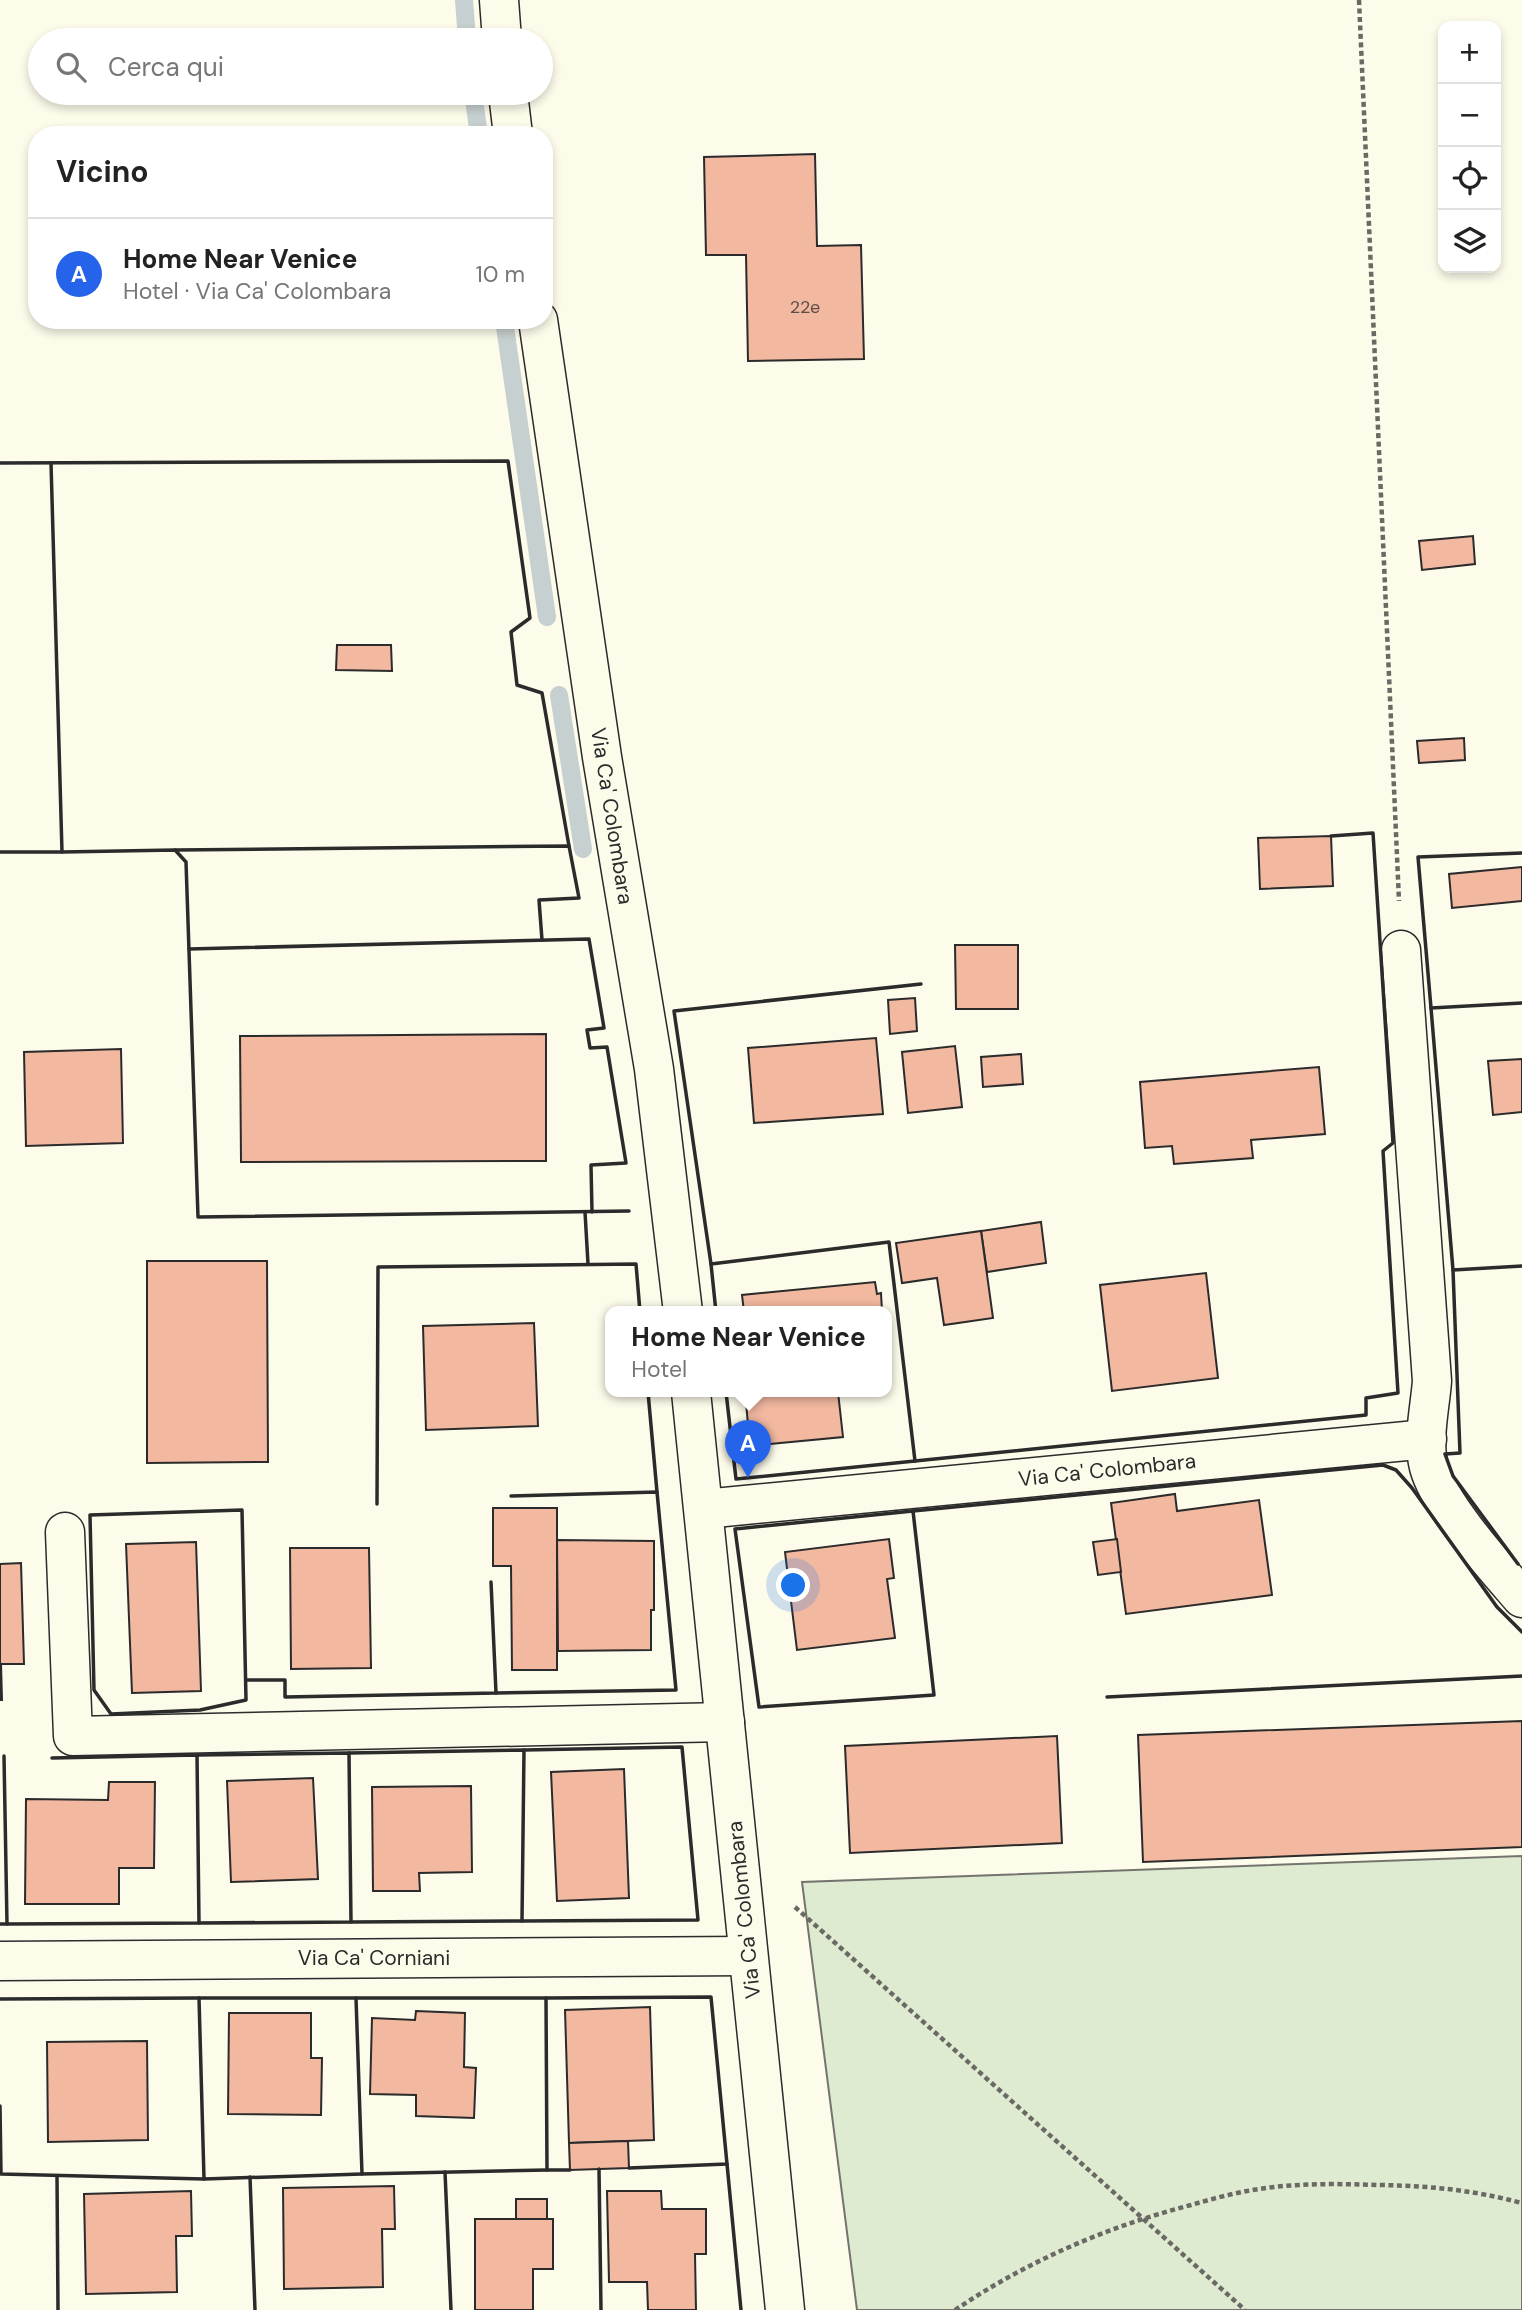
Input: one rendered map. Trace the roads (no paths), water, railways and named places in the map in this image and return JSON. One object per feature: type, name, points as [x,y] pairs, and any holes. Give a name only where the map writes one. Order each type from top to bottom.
[{"type":"street","points":[[499,0],[501,28]]},
{"type":"street","points":[[509,105],[512,126]]},
{"type":"street","name":"Via Ca' Colombara","points":[[539,329],[602,757],[654,1069],[682,1306]]},
{"type":"street","points":[[1401,950],[1432,1381],[1427,1439],[1428,1466],[1434,1481],[1477,1544],[1522,1598]]},
{"type":"street","name":"Via Ca' Colombara","points":[[692,1397],[785,2310]]},
{"type":"street","name":"Via Ca' Colombara","points":[[704,1510],[1427,1439]]},
{"type":"street","points":[[65,1532],[73,1736],[725,1722]]},
{"type":"street","name":"Via Ca' Corniani","points":[[0,1961],[748,1956]]},
{"type":"waterway","points":[[464,0],[466,28]]},
{"type":"waterway","points":[[475,105],[478,126]]},
{"type":"waterway","points":[[505,329],[547,617]]},
{"type":"waterway","points":[[559,695],[583,849]]},
{"type":"place","name":"Home Near Venice","points":[[748,1478]]}]
